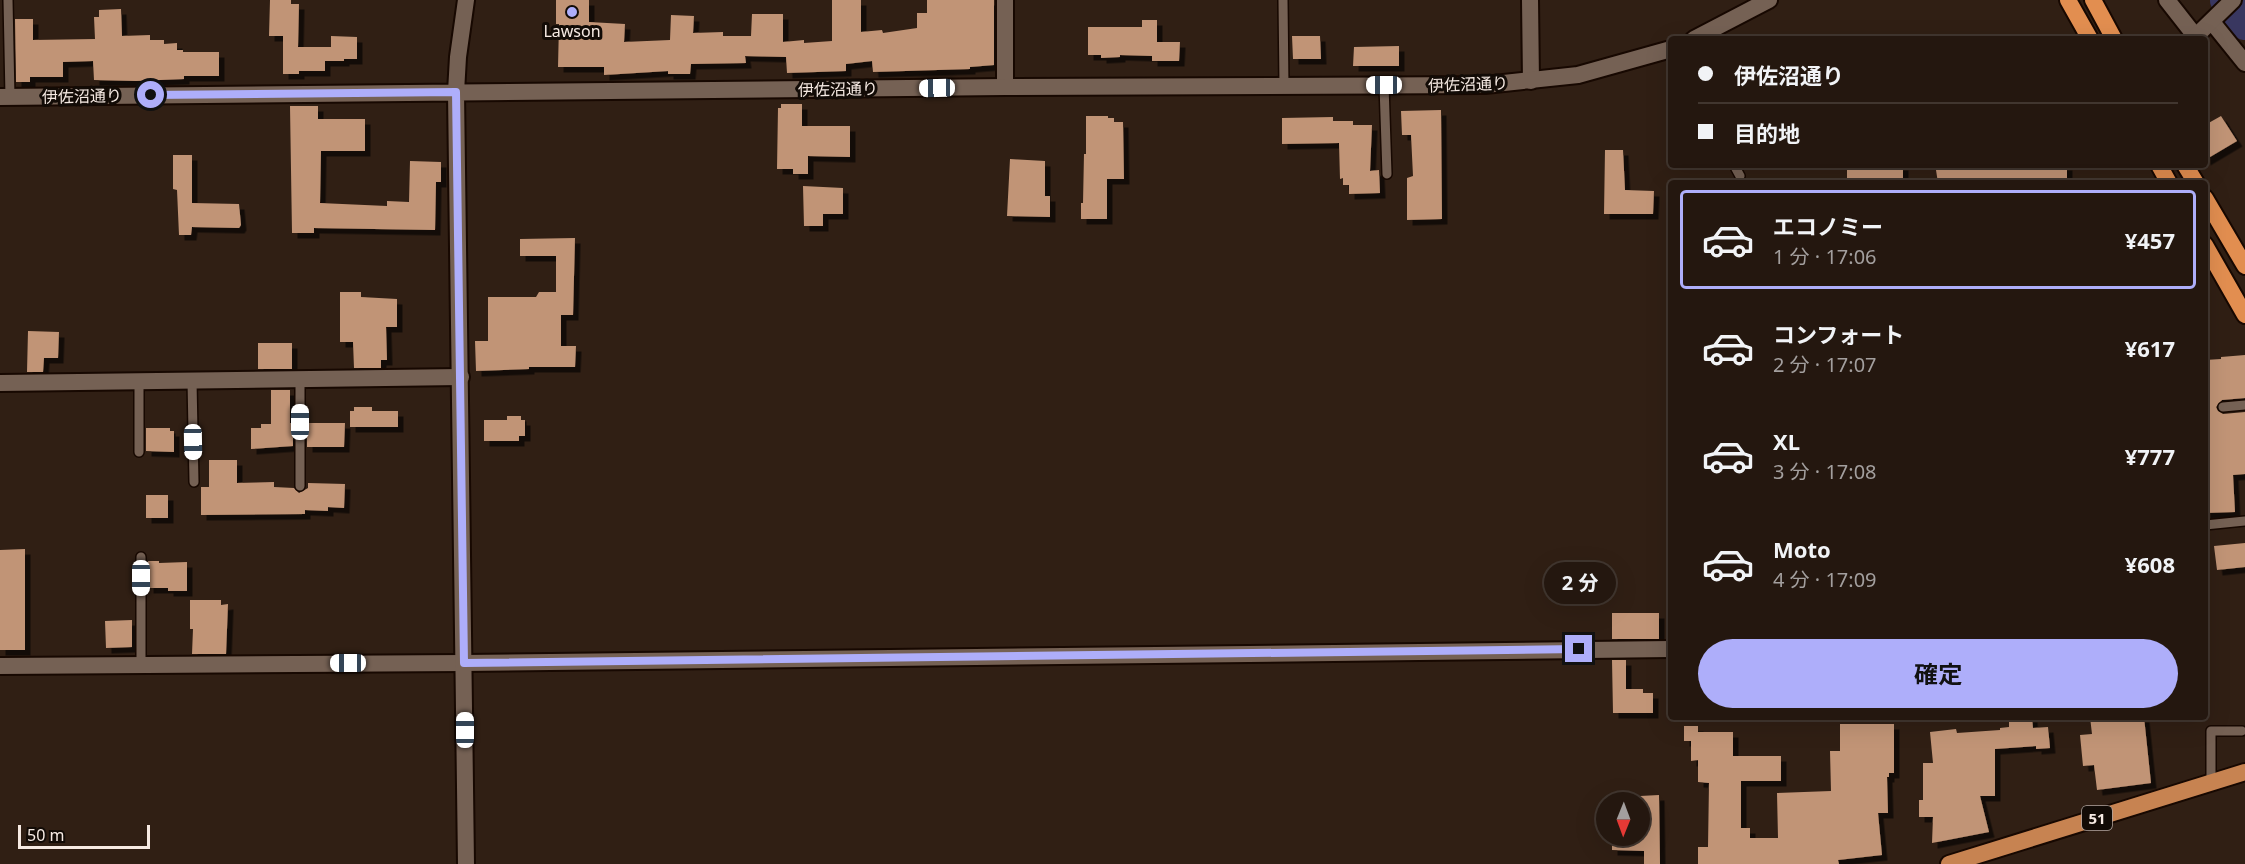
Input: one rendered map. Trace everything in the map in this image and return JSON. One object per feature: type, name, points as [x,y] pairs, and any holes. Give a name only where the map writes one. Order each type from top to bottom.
[{"type":"highway","points":[[2068,0],[2088,36]]},
{"type":"highway","points":[[2093,0],[2112,36]]},
{"type":"highway","points":[[2208,203],[2245,266]]},
{"type":"highway","points":[[2208,250],[2245,315]]},
{"type":"main road","name":"51","points":[[1949,864],[2245,772]]},
{"type":"street","points":[[466,0],[456,92],[466,864]]},
{"type":"street","points":[[1005,0],[1005,87]]},
{"type":"street","points":[[1530,0],[1531,81]]},
{"type":"street","points":[[1700,36],[1769,0]]},
{"type":"street","points":[[2167,0],[2194,36]]},
{"type":"street","points":[[2197,36],[2233,0]]},
{"type":"street","points":[[2212,22],[2245,63]]},
{"type":"street","name":"伊佐沼通り","points":[[5,97],[1005,87],[1485,85],[1578,75],[1668,50]]},
{"type":"street","points":[[0,383],[461,377]]},
{"type":"street","points":[[0,666],[464,663],[1668,648]]},
{"type":"lane","points":[[5,97],[8,0]]},
{"type":"lane","points":[[1283,0],[1284,86]]},
{"type":"lane","points":[[1384,85],[1387,174]]},
{"type":"lane","points":[[1736,168],[1740,176]]},
{"type":"lane","points":[[300,379],[300,486]]},
{"type":"lane","points":[[192,381],[194,482]]},
{"type":"lane","points":[[139,382],[139,452]]},
{"type":"lane","points":[[2223,407],[2245,405]]},
{"type":"lane","points":[[2208,525],[2245,521]]},
{"type":"lane","points":[[141,557],[141,664]]},
{"type":"lane","points":[[2211,783],[2211,731],[2242,731]]},
{"type":"building","points":[[270,0],[291,0],[291,4],[299,4],[298,47],[331,47],[331,36],[357,37],[357,59],[325,61],[325,71],[299,71],[299,74],[283,74],[283,36],[269,36]]},
{"type":"building","points":[[556,0],[589,0],[589,22],[625,24],[624,42],[670,40],[671,15],[694,16],[693,33],[723,32],[723,36],[751,36],[752,14],[783,14],[783,42],[804,40],[804,43],[832,41],[832,0],[861,0],[861,32],[882,30],[883,33],[917,28],[917,13],[927,13],[927,0],[994,0],[994,65],[970,67],[970,69],[873,72],[872,61],[846,64],[846,71],[787,73],[786,57],[745,56],[746,63],[691,64],[690,74],[668,74],[668,71],[604,75],[604,67],[558,67],[559,24],[556,24]]},
{"type":"building","points":[[121,9],[122,36],[150,35],[150,40],[164,40],[164,44],[177,43],[177,50],[183,50],[183,52],[219,52],[219,76],[184,76],[184,79],[136,81],[94,80],[93,61],[63,62],[63,77],[30,77],[30,82],[16,82],[15,19],[33,19],[33,40],[95,39],[94,17],[99,17],[99,10]]},
{"type":"building","points":[[1142,20],[1157,20],[1157,42],[1180,42],[1179,61],[1152,61],[1152,56],[1120,55],[1120,57],[1101,58],[1101,55],[1088,55],[1088,27],[1142,27]]},
{"type":"building","points":[[1292,36],[1320,36],[1321,59],[1293,59]]},
{"type":"building","points":[[1399,46],[1399,66],[1353,66],[1354,47]]},
{"type":"building","points":[[781,104],[802,104],[802,126],[850,126],[850,157],[808,156],[808,174],[793,174],[793,169],[777,169],[778,108],[781,108]]},
{"type":"building","points":[[290,106],[318,106],[318,119],[365,119],[365,151],[321,151],[320,203],[387,206],[387,201],[409,202],[410,161],[441,162],[441,182],[436,182],[435,230],[314,228],[314,233],[292,233]]},
{"type":"building","points":[[1441,110],[1442,219],[1407,220],[1407,178],[1413,176],[1411,135],[1402,135],[1401,111]]},
{"type":"building","points":[[1086,116],[1108,116],[1108,118],[1114,118],[1114,122],[1123,122],[1124,179],[1107,179],[1107,219],[1081,219],[1084,154],[1086,154]]},
{"type":"building","points":[[2221,116],[2237,141],[2208,158],[2208,123]]},
{"type":"building","points":[[1333,117],[1333,121],[1353,121],[1353,125],[1372,125],[1370,171],[1379,170],[1380,193],[1349,194],[1349,185],[1343,185],[1343,178],[1340,179],[1339,143],[1282,144],[1282,118]]},
{"type":"building","points":[[1605,150],[1623,150],[1625,190],[1654,191],[1653,214],[1604,214]]},
{"type":"building","points":[[173,155],[192,155],[192,203],[239,204],[241,225],[239,228],[192,227],[191,235],[179,235],[177,190],[173,189]]},
{"type":"building","points":[[1010,159],[1045,161],[1045,196],[1050,196],[1050,217],[1007,216]]},
{"type":"building","points":[[1847,168],[1903,168],[1903,180],[1847,180]]},
{"type":"building","points":[[2067,168],[2067,180],[1938,180],[1936,170]]},
{"type":"building","points":[[803,186],[843,188],[843,214],[823,214],[823,226],[804,226]]},
{"type":"building","points":[[575,238],[573,315],[561,315],[561,346],[576,346],[575,367],[529,367],[529,369],[476,371],[475,341],[488,341],[488,297],[536,297],[539,292],[556,292],[556,256],[520,256],[520,239]]},
{"type":"building","points":[[340,292],[361,292],[361,297],[397,299],[397,327],[386,327],[387,360],[381,360],[381,368],[354,368],[353,342],[340,342]]},
{"type":"building","points":[[28,331],[59,332],[58,358],[44,358],[43,372],[27,372]]},
{"type":"building","points":[[258,343],[292,343],[292,369],[258,369]]},
{"type":"building","points":[[2245,355],[2245,398],[2222,400],[2216,407],[2223,414],[2245,412],[2245,474],[2233,475],[2235,512],[2208,513],[2208,360],[2221,359],[2221,357]]},
{"type":"building","points":[[271,390],[290,390],[293,446],[251,449],[251,428],[261,428],[261,424],[271,424]]},
{"type":"building","points":[[354,407],[372,407],[372,411],[398,411],[398,427],[350,427],[350,411],[354,411]]},
{"type":"building","points":[[507,416],[521,416],[521,420],[525,420],[525,436],[519,436],[519,441],[484,441],[484,420],[507,420]]},
{"type":"building","points":[[307,423],[345,423],[344,447],[307,447]]},
{"type":"building","points":[[146,428],[170,428],[170,431],[174,431],[174,452],[146,451]]},
{"type":"building","points":[[209,460],[237,460],[237,483],[274,482],[274,487],[294,488],[299,493],[308,488],[308,483],[345,484],[344,508],[328,507],[328,511],[305,510],[305,514],[201,515],[201,487],[209,487]]},
{"type":"building","points":[[146,495],[168,495],[168,518],[146,518]]},
{"type":"building","points":[[2245,543],[2245,567],[2217,570],[2214,546]]},
{"type":"building","points":[[25,549],[25,650],[0,650],[0,550]]},
{"type":"building","points":[[148,561],[187,562],[187,591],[148,588]]},
{"type":"building","points":[[190,600],[221,600],[221,605],[228,604],[226,654],[192,654],[193,629],[190,629]]},
{"type":"building","points":[[1612,613],[1659,613],[1659,639],[1612,639]]},
{"type":"building","points":[[132,620],[132,647],[106,648],[105,621]]},
{"type":"building","points":[[1612,660],[1626,660],[1626,689],[1643,689],[1643,693],[1653,693],[1653,713],[1613,713]]},
{"type":"building","points":[[2009,720],[2032,720],[2033,728],[2048,727],[2050,748],[2036,749],[2036,746],[1995,749],[1995,796],[1980,796],[1989,832],[1932,843],[1933,817],[1919,817],[1919,800],[1923,800],[1923,763],[1933,763],[1930,732],[1956,729],[1957,733],[2000,730],[2000,728],[2009,727]]},
{"type":"building","points":[[2090,720],[2144,720],[2151,783],[2097,790],[2094,765],[2083,766],[2080,735],[2092,734]]},
{"type":"building","points":[[1840,724],[1894,724],[1894,773],[1889,773],[1887,777],[1888,813],[1878,813],[1882,855],[1838,860],[1839,864],[1698,864],[1698,847],[1708,847],[1709,783],[1698,782],[1698,760],[1691,761],[1691,741],[1684,741],[1684,726],[1698,726],[1698,732],[1733,732],[1733,756],[1781,756],[1781,781],[1741,781],[1741,828],[1750,828],[1750,838],[1778,838],[1777,793],[1831,791],[1830,751],[1840,751]]},
{"type":"building","points":[[1650,795],[1659,795],[1660,864],[1644,864],[1644,851],[1612,850],[1612,846],[1650,846]]},
{"type":"waterway","points":[[2226,0],[2245,24]]},
{"type":"place","name":"Lawson","points":[[572,12]]},
{"type":"route","points":[[151,95],[456,92],[461,377],[460,515],[464,663],[1579,649]]}]
